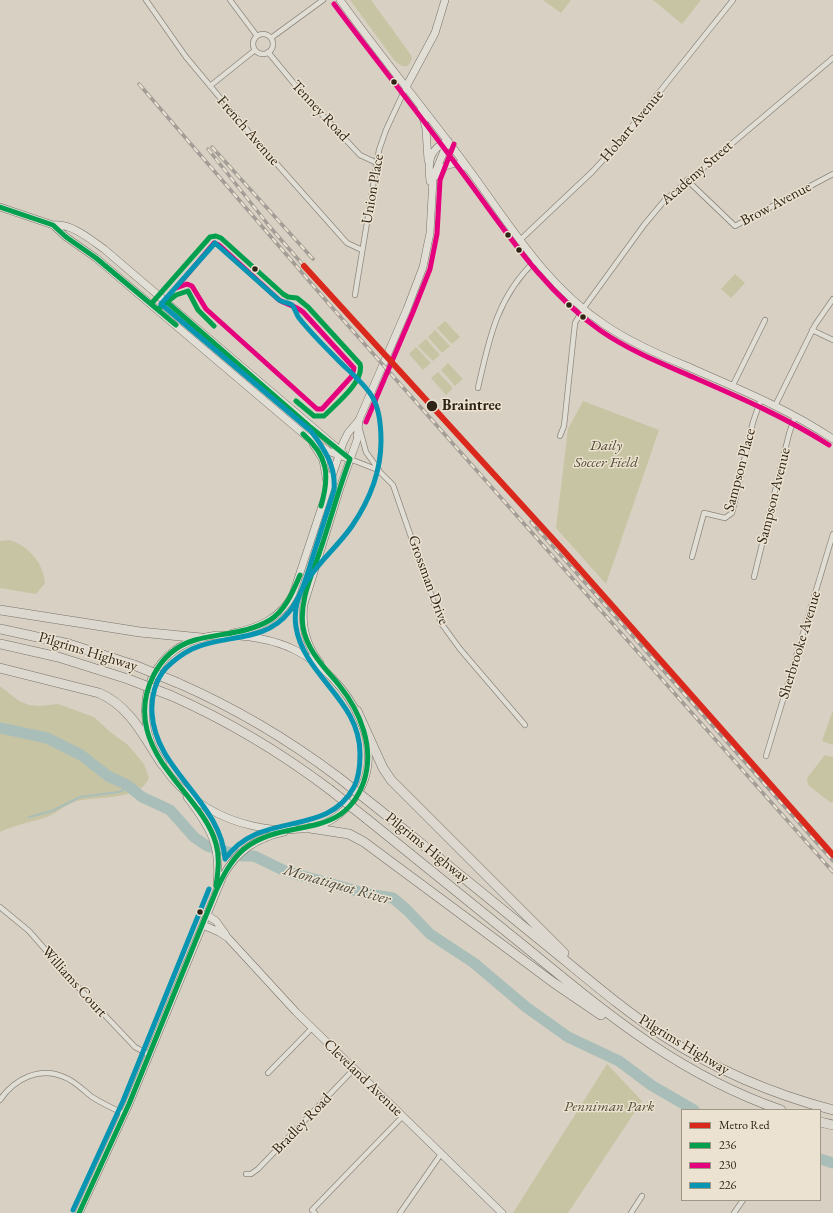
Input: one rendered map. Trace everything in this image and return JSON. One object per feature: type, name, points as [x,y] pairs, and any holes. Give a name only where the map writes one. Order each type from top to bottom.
[{"type":"highway","points":[[0,610],[133,631],[201,638]]},
{"type":"highway","name":"Pilgrims Highway","points":[[0,628],[64,643],[134,665],[213,699],[258,723],[301,750],[338,777],[599,988],[653,1029],[710,1063],[766,1089],[833,1110]]},
{"type":"highway","name":"Pilgrims Highway","points":[[0,644],[58,656],[128,678],[172,696],[251,736],[329,789],[603,1010],[650,1045],[713,1082],[779,1109]]},
{"type":"highway","points":[[0,668],[99,694],[112,700],[130,716],[162,764]]},
{"type":"highway","points":[[357,711],[383,768],[391,780],[599,988]]},
{"type":"highway","points":[[310,828],[349,834],[364,842],[562,989],[650,1045]]},
{"type":"highway","points":[[821,1122],[833,1125]]},
{"type":"main road","points":[[340,0],[448,141],[519,241],[558,287],[583,309],[607,327],[636,344],[761,399],[795,416],[833,439]]},
{"type":"main road","points":[[406,88],[435,33],[445,0]]},
{"type":"main road","points":[[419,104],[426,129],[432,197]]},
{"type":"main road","points":[[428,163],[434,150],[448,141]]},
{"type":"main road","points":[[79,1213],[125,1114],[216,891],[229,866],[248,846],[271,835],[310,828],[328,822],[342,812],[355,798],[362,786],[367,767],[367,750],[364,731],[357,711],[344,692],[319,662],[309,646],[304,630],[303,615],[307,593],[357,440],[359,423],[421,272],[429,240],[434,174],[448,141]]},
{"type":"main road","points":[[432,197],[434,178],[445,166],[458,163],[468,169]]},
{"type":"main road","points":[[0,207],[53,225],[60,225],[70,228],[104,249],[339,453]]},
{"type":"main road","points":[[53,225],[66,237],[107,267],[306,436],[350,459]]},
{"type":"main road","points":[[243,384],[239,377],[241,373],[247,375],[264,391],[294,413]]},
{"type":"main road","points":[[216,891],[218,860],[212,834],[162,764],[154,749],[147,726],[145,712],[146,692],[155,672],[168,655],[179,646],[201,638],[244,630],[262,624],[275,616],[286,606],[296,586],[339,453],[348,433],[359,423]]},
{"type":"main road","points":[[306,436],[324,460],[327,473],[327,488]]},
{"type":"main road","points":[[218,635],[250,637],[284,645],[307,657],[332,677]]},
{"type":"main road","points":[[176,782],[205,807],[228,819],[261,827],[298,830]]},
{"type":"main road","name":"Cleveland Avenue","points":[[207,915],[216,921],[228,938],[277,993],[502,1213]]},
{"type":"main road","name":"Cleveland Avenue","points":[[203,925],[228,938]]},
{"type":"street","name":"French Avenue","points":[[146,0],[179,49],[210,86],[347,244],[362,250]]},
{"type":"street","points":[[230,0],[257,36]]},
{"type":"street","points":[[271,38],[322,0]]},
{"type":"street","name":"Hobart Avenue","points":[[519,241],[592,172],[616,147],[734,0]]},
{"type":"street","points":[[263,34],[271,38],[272,46],[268,52],[261,54],[255,50],[253,43],[257,36],[263,34]]},
{"type":"street","points":[[210,86],[255,50]]},
{"type":"street","name":"Tenney Road","points":[[268,52],[301,92],[360,155],[377,163]]},
{"type":"street","name":"Academy Street","points":[[560,436],[564,426],[575,323],[583,309],[647,220],[664,201],[687,180],[833,58]]},
{"type":"street","name":"Union Place","points":[[355,295],[377,163],[383,137],[406,88]]},
{"type":"street","name":"Brow Avenue","points":[[687,180],[734,226],[833,174]]},
{"type":"street","points":[[478,388],[489,338],[502,304],[515,284],[535,261]]},
{"type":"street","points":[[775,406],[812,330],[833,299]]},
{"type":"street","points":[[732,387],[765,320]]},
{"type":"street","points":[[812,330],[833,340]]},
{"type":"street","name":"Sampson Place","points":[[692,557],[704,513],[723,518],[731,515],[753,422],[761,399]]},
{"type":"street","name":"Sampson Avenue","points":[[754,577],[789,434],[795,416]]},
{"type":"street","points":[[359,423],[366,452],[382,473]]},
{"type":"street","name":"Grossman Drive","points":[[350,459],[382,473],[393,485],[434,605],[445,629],[460,649],[525,725]]},
{"type":"street","name":"Sherbrooke Avenue","points":[[766,756],[833,534]]},
{"type":"street","name":"Williams Court","points":[[0,907],[25,928],[135,1047],[150,1055]]},
{"type":"street","points":[[268,1073],[312,1028]]},
{"type":"street","name":"Bradley Road","points":[[246,1174],[251,1174],[258,1169],[354,1069]]},
{"type":"street","points":[[0,1100],[9,1089],[19,1081],[32,1075],[49,1073],[68,1079],[103,1103],[125,1114]]},
{"type":"street","points":[[314,1211],[402,1116]]},
{"type":"street","points":[[400,1213],[441,1154]]},
{"type":"street","points":[[630,1213],[642,1196]]},
{"type":"street","points":[[734,1213],[742,1201]]},
{"type":"green space","points":[[350,0],[371,0],[411,55],[412,59],[408,66],[402,66],[395,61]]},
{"type":"green space","points":[[543,0],[571,0],[561,13]]},
{"type":"green space","points":[[653,0],[701,0],[682,24]]},
{"type":"green space","points":[[735,274],[745,283],[731,298],[721,289]]},
{"type":"green space","points":[[445,321],[460,337],[452,344],[437,328]]},
{"type":"green space","points":[[435,330],[450,346],[442,353],[428,337]]},
{"type":"green space","points":[[426,339],[440,355],[433,361],[418,346]]},
{"type":"green space","points":[[416,347],[431,363],[423,370],[409,354]]},
{"type":"green space","points":[[448,363],[463,379],[455,386],[441,370]]},
{"type":"green space","points":[[438,372],[453,388],[446,395],[431,378]]},
{"type":"green space","name":"Daily Soccer Field","points":[[583,401],[659,430],[606,584],[556,528],[568,429]]},
{"type":"green space","points":[[9,540],[22,546],[34,556],[42,569],[45,583],[36,594],[0,588],[0,541]]},
{"type":"green space","points":[[0,686],[19,701],[29,705],[40,706],[58,704],[94,717],[109,731],[128,745],[144,764],[149,778],[137,791],[117,796],[77,801],[47,817],[17,825],[0,832]]},
{"type":"green space","points":[[833,710],[833,745],[822,741]]},
{"type":"green space","points":[[825,755],[833,757],[833,802],[831,803],[808,785],[807,778]]},
{"type":"green space","name":"Penniman Park","points":[[607,1064],[642,1101],[568,1213],[513,1213]]},
{"type":"waterway","name":"Monatiquot River","points":[[0,728],[47,738],[81,755],[108,776],[127,785],[142,797],[170,810],[194,837],[207,846],[242,856],[254,856],[285,871],[368,894],[393,898],[430,934],[474,963],[526,1007],[568,1037],[619,1061],[651,1085],[692,1109]]},
{"type":"waterway","points":[[29,817],[52,811],[80,797],[119,792],[130,787]]},
{"type":"waterway","name":"Monatiquot River","points":[[821,1159],[833,1163]]},
{"type":"railway","points":[[139,84],[329,304],[833,872]]},
{"type":"railway","points":[[212,147],[313,259]]},
{"type":"railway","points":[[208,149],[270,227],[304,266]]},
{"type":"railway","points":[[531,522],[833,861]]},
{"type":"metro line","name":"Red","points":[[304,266],[563,550],[833,855]]},
{"type":"transit line","name":"230","points":[[334,4],[428,126],[523,255],[559,295],[579,314],[601,331],[635,351],[764,409],[829,445]]},
{"type":"transit line","name":"230","points":[[366,422],[430,269],[437,234],[440,180],[454,144]]},
{"type":"transit line","name":"236","points":[[0,207],[53,225],[66,237],[96,258],[176,325]]},
{"type":"transit line","name":"236","points":[[151,304],[210,237],[216,236],[221,238],[283,294],[288,297],[297,298],[308,307],[360,364],[360,371],[354,385],[324,416],[314,416],[296,401]]},
{"type":"transit line","name":"230","points":[[214,243],[219,245],[279,300],[303,312],[354,368],[352,376],[322,409],[317,409],[206,309],[192,286],[187,284],[176,288],[214,243]]},
{"type":"transit line","name":"226","points":[[215,243],[279,300],[292,305],[299,318],[326,348],[365,387],[373,398],[377,408],[380,419],[381,435],[379,463],[369,496],[352,526],[313,572],[305,584],[295,611],[296,627],[301,645],[320,675],[352,719],[358,736],[360,755],[356,783],[342,803],[327,813],[256,834],[240,844],[225,859],[221,838],[212,820],[175,769],[164,752],[156,734],[152,713],[154,689],[166,668],[178,657],[188,651],[204,644],[244,636],[268,629],[279,622],[289,612],[294,606],[306,578],[334,490],[334,481],[331,466],[325,452],[311,431],[161,304],[215,243]]},
{"type":"transit line","name":"236","points":[[158,309],[176,295],[188,291],[198,310],[214,326]]},
{"type":"transit line","name":"236","points":[[79,1213],[129,1104],[216,891],[228,868],[244,849],[260,839],[277,833],[327,821],[342,813],[354,800],[364,781],[367,768],[368,755],[364,730],[359,718],[347,695],[323,666],[308,644],[302,617],[308,587],[350,459],[309,426],[168,303]]},
{"type":"transit line","name":"236","points":[[303,434],[318,450],[325,467],[326,485],[321,506]]},
{"type":"transit line","name":"236","points":[[216,886],[218,854],[210,829],[161,761],[147,730],[145,702],[148,689],[153,676],[161,664],[170,654],[182,646],[195,640],[243,631],[261,625],[276,616],[285,606],[300,575]]},
{"type":"transit line","name":"226","points":[[73,1210],[123,1101],[209,889]]},
{"type":"place","name":"Braintree","points":[[432,406]]}]
